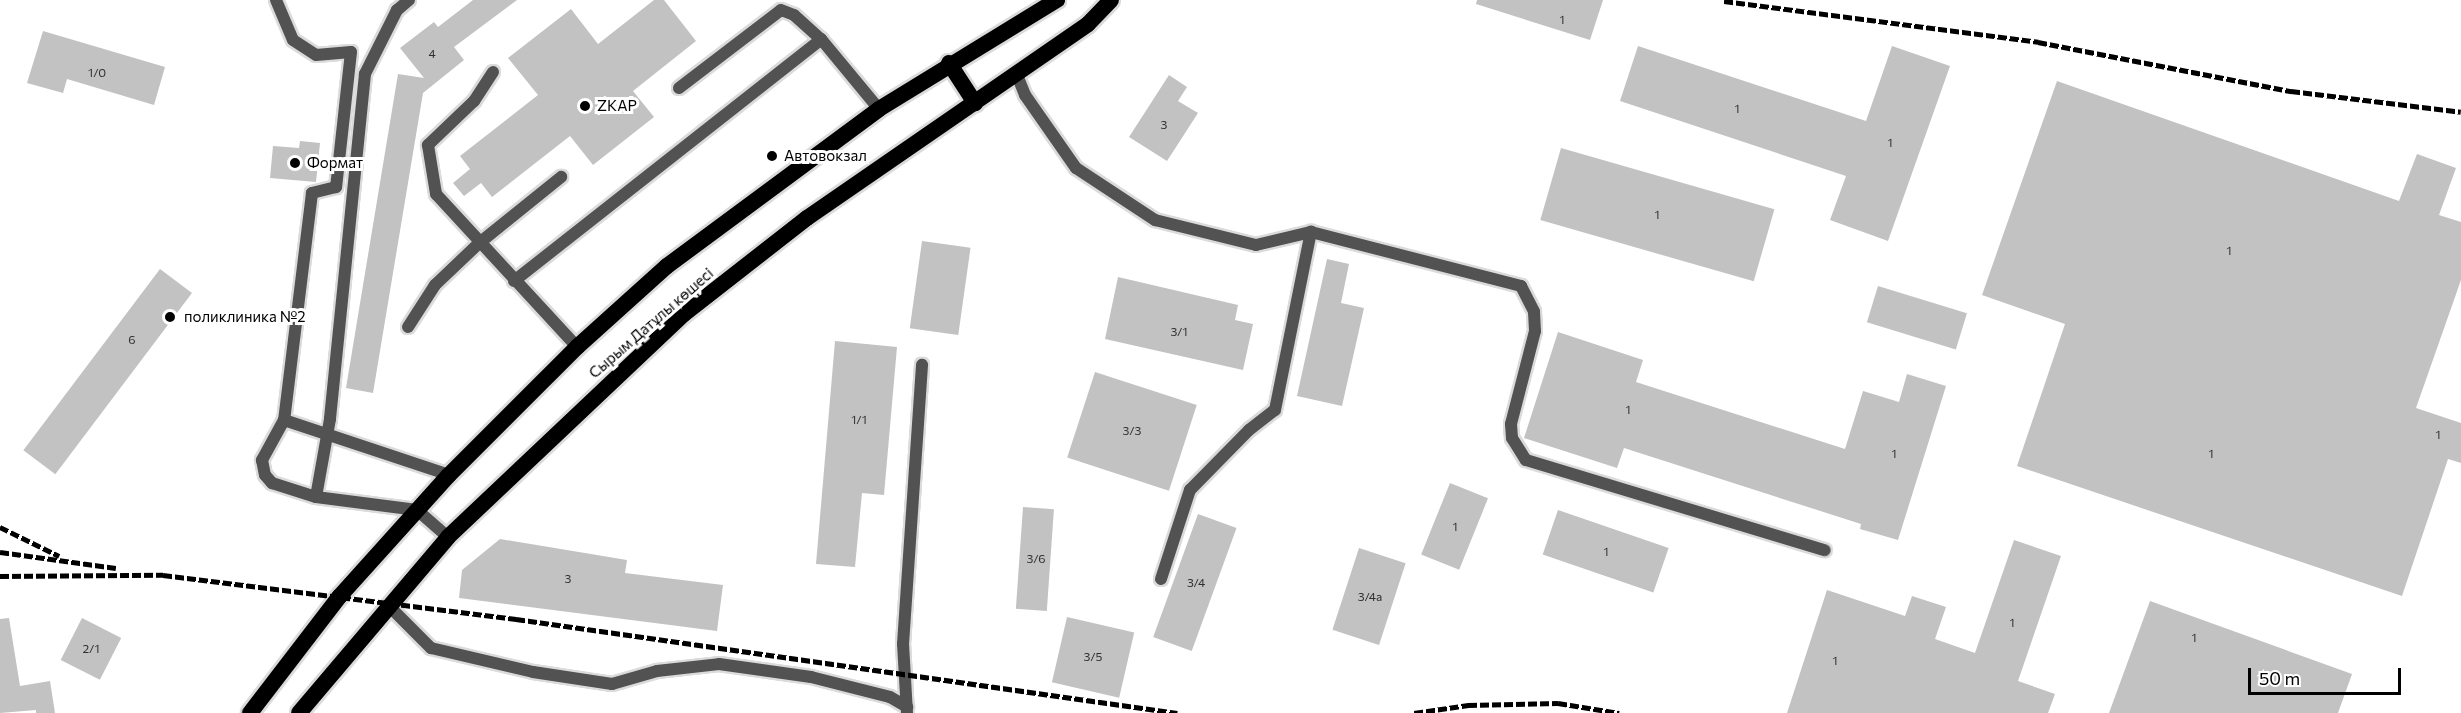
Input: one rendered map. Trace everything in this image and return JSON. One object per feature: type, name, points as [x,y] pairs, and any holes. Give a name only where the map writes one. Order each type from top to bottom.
[{"type":"highway","name":"Сырым Датұлы көшесі","points":[[250,713],[339,597],[449,475],[577,346],[667,266],[879,109],[949,63],[1057,0]]},
{"type":"highway","name":"Сырым Датұлы көшесі","points":[[299,713],[448,537],[684,314],[807,218],[1088,24],[1111,0]]},
{"type":"highway","points":[[949,63],[975,103]]},
{"type":"street","points":[[276,0],[292,40],[316,55],[351,52],[336,187],[312,193],[285,420],[262,460],[265,475],[272,483],[316,497],[417,510],[448,537]]},
{"type":"street","points":[[316,497],[327,434],[365,74],[397,10],[409,0]]},
{"type":"street","points":[[679,88],[781,10],[794,15],[821,39],[879,109]]},
{"type":"street","points":[[514,281],[821,39]]},
{"type":"street","points":[[493,72],[474,101],[428,145],[436,194],[478,244],[577,346]]},
{"type":"street","points":[[1017,75],[1025,95],[1076,168],[1155,220],[1256,245],[1311,232],[1521,286],[1534,312],[1535,331],[1510,424],[1512,438],[1526,460],[1825,550]]},
{"type":"street","points":[[408,327],[435,285],[478,244],[561,177]]},
{"type":"street","points":[[1161,579],[1190,490],[1249,430],[1275,410],[1311,232]]},
{"type":"street","points":[[907,710],[903,644],[922,365]]},
{"type":"street","points":[[285,420],[449,475]]},
{"type":"street","points":[[388,606],[431,648],[533,672],[612,684],[657,671],[719,664],[811,677],[890,697],[907,710]]},
{"type":"building","points":[[473,0],[517,0],[454,47],[464,60],[423,93],[373,393],[346,388],[398,74],[424,78],[400,48],[434,22],[438,27]]},
{"type":"building","name":"ZKAP","points":[[654,0],[664,0],[696,41],[633,91],[654,117],[593,165],[570,136],[492,197],[481,183],[464,196],[453,183],[470,169],[460,156],[538,95],[508,58],[571,9],[598,44]]},
{"type":"building","points":[[1477,0],[1603,0],[1590,40],[1476,4]]},
{"type":"building","points":[[43,31],[165,67],[154,105],[67,79],[63,93],[27,83]]},
{"type":"building","points":[[1638,46],[1866,121],[1892,46],[1950,66],[1888,241],[1830,220],[1846,176],[1620,101]]},
{"type":"building","points":[[1169,75],[1187,87],[1178,101],[1198,113],[1167,161],[1129,137]]},
{"type":"building","points":[[2057,81],[2399,201],[2417,154],[2456,168],[2439,215],[2461,222],[2461,280],[2416,408],[2461,423],[2461,463],[2448,459],[2402,596],[2017,466],[2065,324],[1982,295]]},
{"type":"building","name":"Формат","points":[[300,141],[320,143],[316,182],[270,178],[273,146],[299,148]]},
{"type":"building","points":[[1561,148],[1774,209],[1754,281],[1540,220]]},
{"type":"building","points":[[922,241],[971,248],[958,335],[910,328]]},
{"type":"building","points":[[1327,259],[1349,264],[1341,303],[1364,308],[1342,406],[1297,396]]},
{"type":"building","points":[[160,269],[192,293],[55,474],[23,450]]},
{"type":"building","points":[[1118,277],[1238,305],[1235,320],[1253,324],[1243,370],[1105,339]]},
{"type":"building","points":[[1878,286],[1967,313],[1956,350],[1867,322]]},
{"type":"building","points":[[1558,332],[1643,360],[1636,382],[1845,449],[1863,391],[1899,402],[1907,374],[1946,386],[1898,540],[1860,529],[1861,524],[1624,448],[1617,468],[1524,438]]},
{"type":"building","points":[[835,341],[897,347],[884,495],[862,493],[855,567],[816,564]]},
{"type":"building","points":[[1095,372],[1197,405],[1169,491],[1067,458]]},
{"type":"building","points":[[1450,483],[1488,498],[1459,570],[1421,554]]},
{"type":"building","points":[[1023,507],[1054,509],[1047,611],[1016,609]]},
{"type":"building","points":[[1558,510],[1669,548],[1653,593],[1543,554]]},
{"type":"building","points":[[1198,514],[1237,528],[1192,651],[1153,637]]},
{"type":"building","points":[[500,539],[627,560],[625,573],[723,585],[717,631],[459,598],[462,570]]},
{"type":"building","points":[[2014,540],[2061,556],[2018,681],[2055,694],[2048,713],[1787,713],[1827,590],[1905,616],[1912,596],[1946,607],[1935,639],[1975,653]]},
{"type":"building","points":[[1359,548],[1406,563],[1379,645],[1332,630]]},
{"type":"building","points":[[2150,601],[2352,674],[2338,713],[2109,713]]},
{"type":"building","points":[[1067,617],[1134,633],[1119,698],[1052,682]]},
{"type":"building","points":[[9,618],[20,686],[50,681],[55,713],[36,713],[36,710],[0,713],[0,619]]},
{"type":"building","points":[[82,618],[121,638],[100,680],[61,660]]},
{"type":"railway","points":[[1724,1],[2038,42],[2291,91],[2461,112]]},
{"type":"railway","points":[[0,527],[59,556]]},
{"type":"railway","points":[[0,552],[116,568]]},
{"type":"railway","points":[[0,576],[163,575],[516,619],[1177,713]]},
{"type":"railway","points":[[1414,713],[1468,705],[1558,703],[1619,713]]},
{"type":"place","name":"ZKAP","points":[[585,106]]},
{"type":"place","name":"Автовокзал","points":[[772,156]]},
{"type":"place","name":"Формат","points":[[295,163]]},
{"type":"place","name":"поликлиника №2","points":[[170,317]]}]
